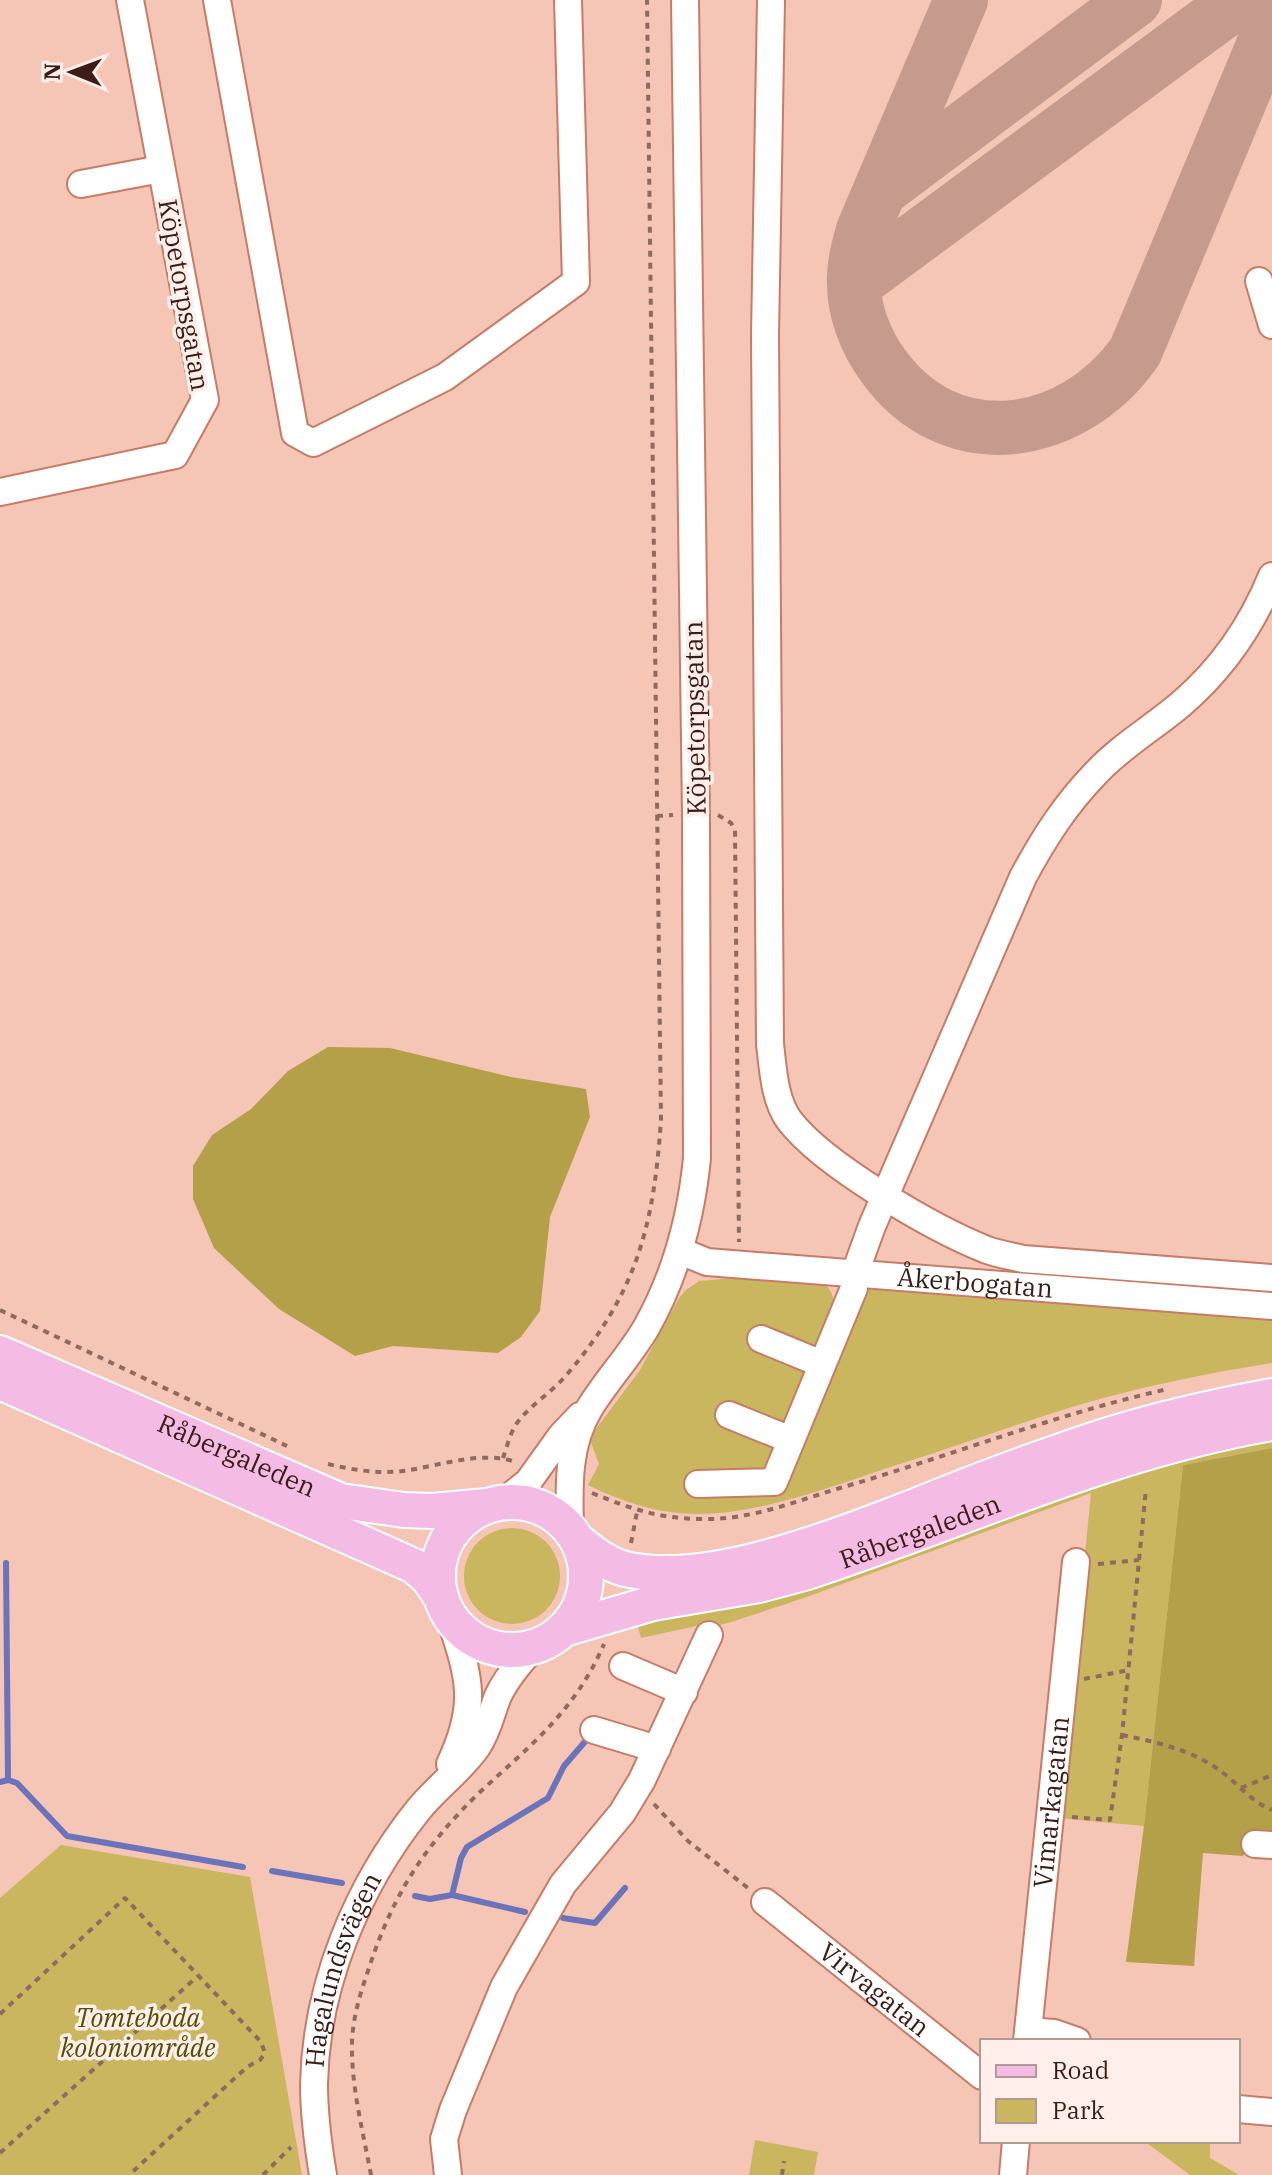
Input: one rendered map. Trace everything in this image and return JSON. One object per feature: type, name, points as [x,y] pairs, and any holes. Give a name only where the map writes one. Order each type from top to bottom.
[{"type":"main road","name":"Råbergaleden","points":[[0,1353],[341,1501],[432,1511],[494,1504]]},
{"type":"main road","name":"Råbergaleden","points":[[0,1382],[414,1566],[429,1579],[445,1606]]},
{"type":"main road","name":"Råbergaleden","points":[[574,1535],[610,1564],[642,1571],[699,1569],[755,1560],[837,1536],[1026,1463],[1141,1424],[1272,1396]]},
{"type":"main road","name":"Råbergaleden","points":[[564,1629],[653,1603],[730,1591],[804,1573],[1087,1469],[1206,1435],[1272,1423]]},
{"type":"main road","points":[[521,1502],[540,1507],[556,1516],[574,1535],[586,1564],[585,1588],[578,1610],[564,1629],[550,1640],[534,1647],[510,1650],[485,1645],[465,1633],[445,1606],[439,1564],[445,1543],[458,1524],[494,1504],[521,1502]]},
{"type":"street","name":"Köpetorpsgatan","points":[[0,492],[175,455],[205,400],[130,0]]},
{"type":"street","points":[[217,0],[295,433],[313,443],[445,377],[576,282],[568,0]]},
{"type":"street","name":"Köpetorpsgatan","points":[[574,1535],[569,1474],[572,1454],[590,1409],[647,1326],[671,1276],[691,1208],[697,1158],[696,815],[685,0]]},
{"type":"street","points":[[771,0],[765,335],[773,1067],[774,1079],[789,1119],[822,1152],[886,1197],[990,1251],[1023,1259],[1272,1278]]},
{"type":"street","points":[[81,184],[161,169]]},
{"type":"street","points":[[1259,281],[1272,325]]},
{"type":"street","points":[[698,1484],[774,1482],[854,1288],[855,1273],[886,1197],[1023,877],[1056,819],[1098,770],[1183,703],[1211,676],[1247,628],[1272,576]]},
{"type":"street","name":"Åkerbogatan","points":[[680,1251],[707,1262],[1272,1306]]},
{"type":"street","points":[[761,1339],[822,1364]]},
{"type":"street","name":"Köpetorpsgatan","points":[[494,1504],[528,1482],[573,1421],[590,1409]]},
{"type":"street","points":[[729,1415],[791,1440]]},
{"type":"street","name":"Vimarkagatan","points":[[1027,2036],[1076,1565]]},
{"type":"street","name":"Hagalundsvägen","points":[[440,1787],[463,1738],[469,1715],[470,1689],[464,1660],[445,1606]]},
{"type":"street","points":[[427,2175],[504,1987],[563,1884],[622,1813],[642,1780],[709,1635]]},
{"type":"street","name":"Hagalundsvägen","points":[[323,2175],[314,2083],[320,2031],[333,1969],[353,1917],[383,1860],[419,1809],[477,1747],[498,1696],[514,1669],[534,1647]]},
{"type":"street","points":[[623,1666],[684,1692]]},
{"type":"street","points":[[594,1730],[657,1749]]},
{"type":"street","name":"Virvagatan","points":[[765,1902],[980,2074]]},
{"type":"street","points":[[1027,2036],[1054,2033],[1071,2039]]},
{"type":"street","points":[[1240,2109],[1272,2112]]},
{"type":"street","points":[[444,2139],[448,2175]]},
{"type":"street","points":[[1013,2175],[1016,2143]]},
{"type":"path","points":[[318,1460],[355,1470],[383,1472],[462,1460],[503,1458],[516,1424],[567,1376],[621,1298],[646,1237],[658,1168],[661,1119],[647,0]]},
{"type":"path","points":[[657,816],[716,815],[731,823],[735,830],[740,1264]]},
{"type":"path","points":[[0,1310],[296,1450]]},
{"type":"path","points":[[582,1489],[637,1512],[706,1519],[729,1518],[764,1511],[878,1477],[1071,1413],[1171,1388]]},
{"type":"path","points":[[1050,1816],[1110,1820],[1122,1735],[1146,1489]]},
{"type":"path","points":[[627,1557],[637,1512]]},
{"type":"path","points":[[1076,1565],[1139,1560]]},
{"type":"path","points":[[371,2175],[355,2083],[352,2037],[360,1996],[392,1908],[420,1857],[453,1818],[533,1746],[571,1704],[607,1638]]},
{"type":"path","points":[[1063,1683],[1129,1670]]},
{"type":"path","points":[[1122,1735],[1186,1752],[1220,1770],[1272,1810]]},
{"type":"path","points":[[1241,1788],[1272,1775]]},
{"type":"path","points":[[642,1780],[655,1807],[688,1841],[765,1902]]},
{"type":"path","points":[[0,2014],[125,1898],[261,2042],[265,2053],[260,2060],[247,2067],[129,2175]]},
{"type":"path","points":[[0,2153],[198,1976]]},
{"type":"path","points":[[263,2175],[291,2147]]},
{"type":"path","points":[[782,2175],[784,2161]]},
{"type":"green space","points":[[745,1277],[823,1282],[835,1304],[775,1442],[782,1487],[868,1286],[1272,1316],[1272,1363],[1105,1397],[828,1488],[749,1509],[698,1514],[669,1512],[628,1502],[588,1485],[599,1464],[590,1440],[593,1433],[640,1370],[679,1298],[699,1281]]},
{"type":"green space","points":[[1272,1436],[1272,1448],[1183,1465],[1144,1826],[1059,1818],[1091,1493],[728,1623],[696,1626],[641,1638],[637,1623],[1090,1483]]},
{"type":"green space","points":[[512,1528],[530,1532],[546,1542],[556,1558],[560,1576],[556,1594],[546,1610],[530,1620],[512,1624],[494,1620],[478,1610],[468,1594],[464,1576],[468,1558],[478,1542],[494,1532]]},
{"type":"green space","name":"Tomteboda koloniområde","points":[[61,1845],[250,1877],[302,2175],[0,2175],[0,1898]]},
{"type":"green space","points":[[755,2140],[818,2152],[814,2175],[749,2175]]},
{"type":"green space","points":[[1147,2143],[1210,2143],[1210,2158],[1239,2175],[1190,2175]]},
{"type":"shaded area","points":[[328,1047],[390,1048],[511,1077],[586,1089],[590,1117],[550,1217],[540,1311],[521,1337],[498,1353],[393,1346],[355,1356],[279,1309],[214,1248],[193,1199],[193,1166],[212,1135],[251,1109],[288,1071]]},
{"type":"shaded area","points":[[1272,1448],[1272,1835],[1254,1835],[1243,1856],[1203,1853],[1194,1966],[1126,1962],[1183,1465]]},
{"type":"waterway","points":[[6,1563],[8,1780]]},
{"type":"waterway","points":[[452,1895],[461,1858],[467,1847],[548,1798],[564,1766],[589,1737]]},
{"type":"waterway","points":[[0,1782],[8,1780],[17,1783],[67,1836],[243,1867]]},
{"type":"waterway","points":[[272,1871],[342,1883]]},
{"type":"waterway","points":[[563,1918],[595,1923],[625,1888]]},
{"type":"waterway","points":[[415,1896],[430,1899],[452,1895],[525,1912]]},
{"type":"taxiway","points":[[961,0],[863,230],[854,284],[862,326],[882,364],[910,395],[941,415],[975,426],[1010,427],[1045,420],[1078,405],[1109,382],[1135,352],[1272,24]]},
{"type":"taxiway","points":[[882,189],[1135,0]]},
{"type":"taxiway","points":[[854,284],[1239,0]]}]
